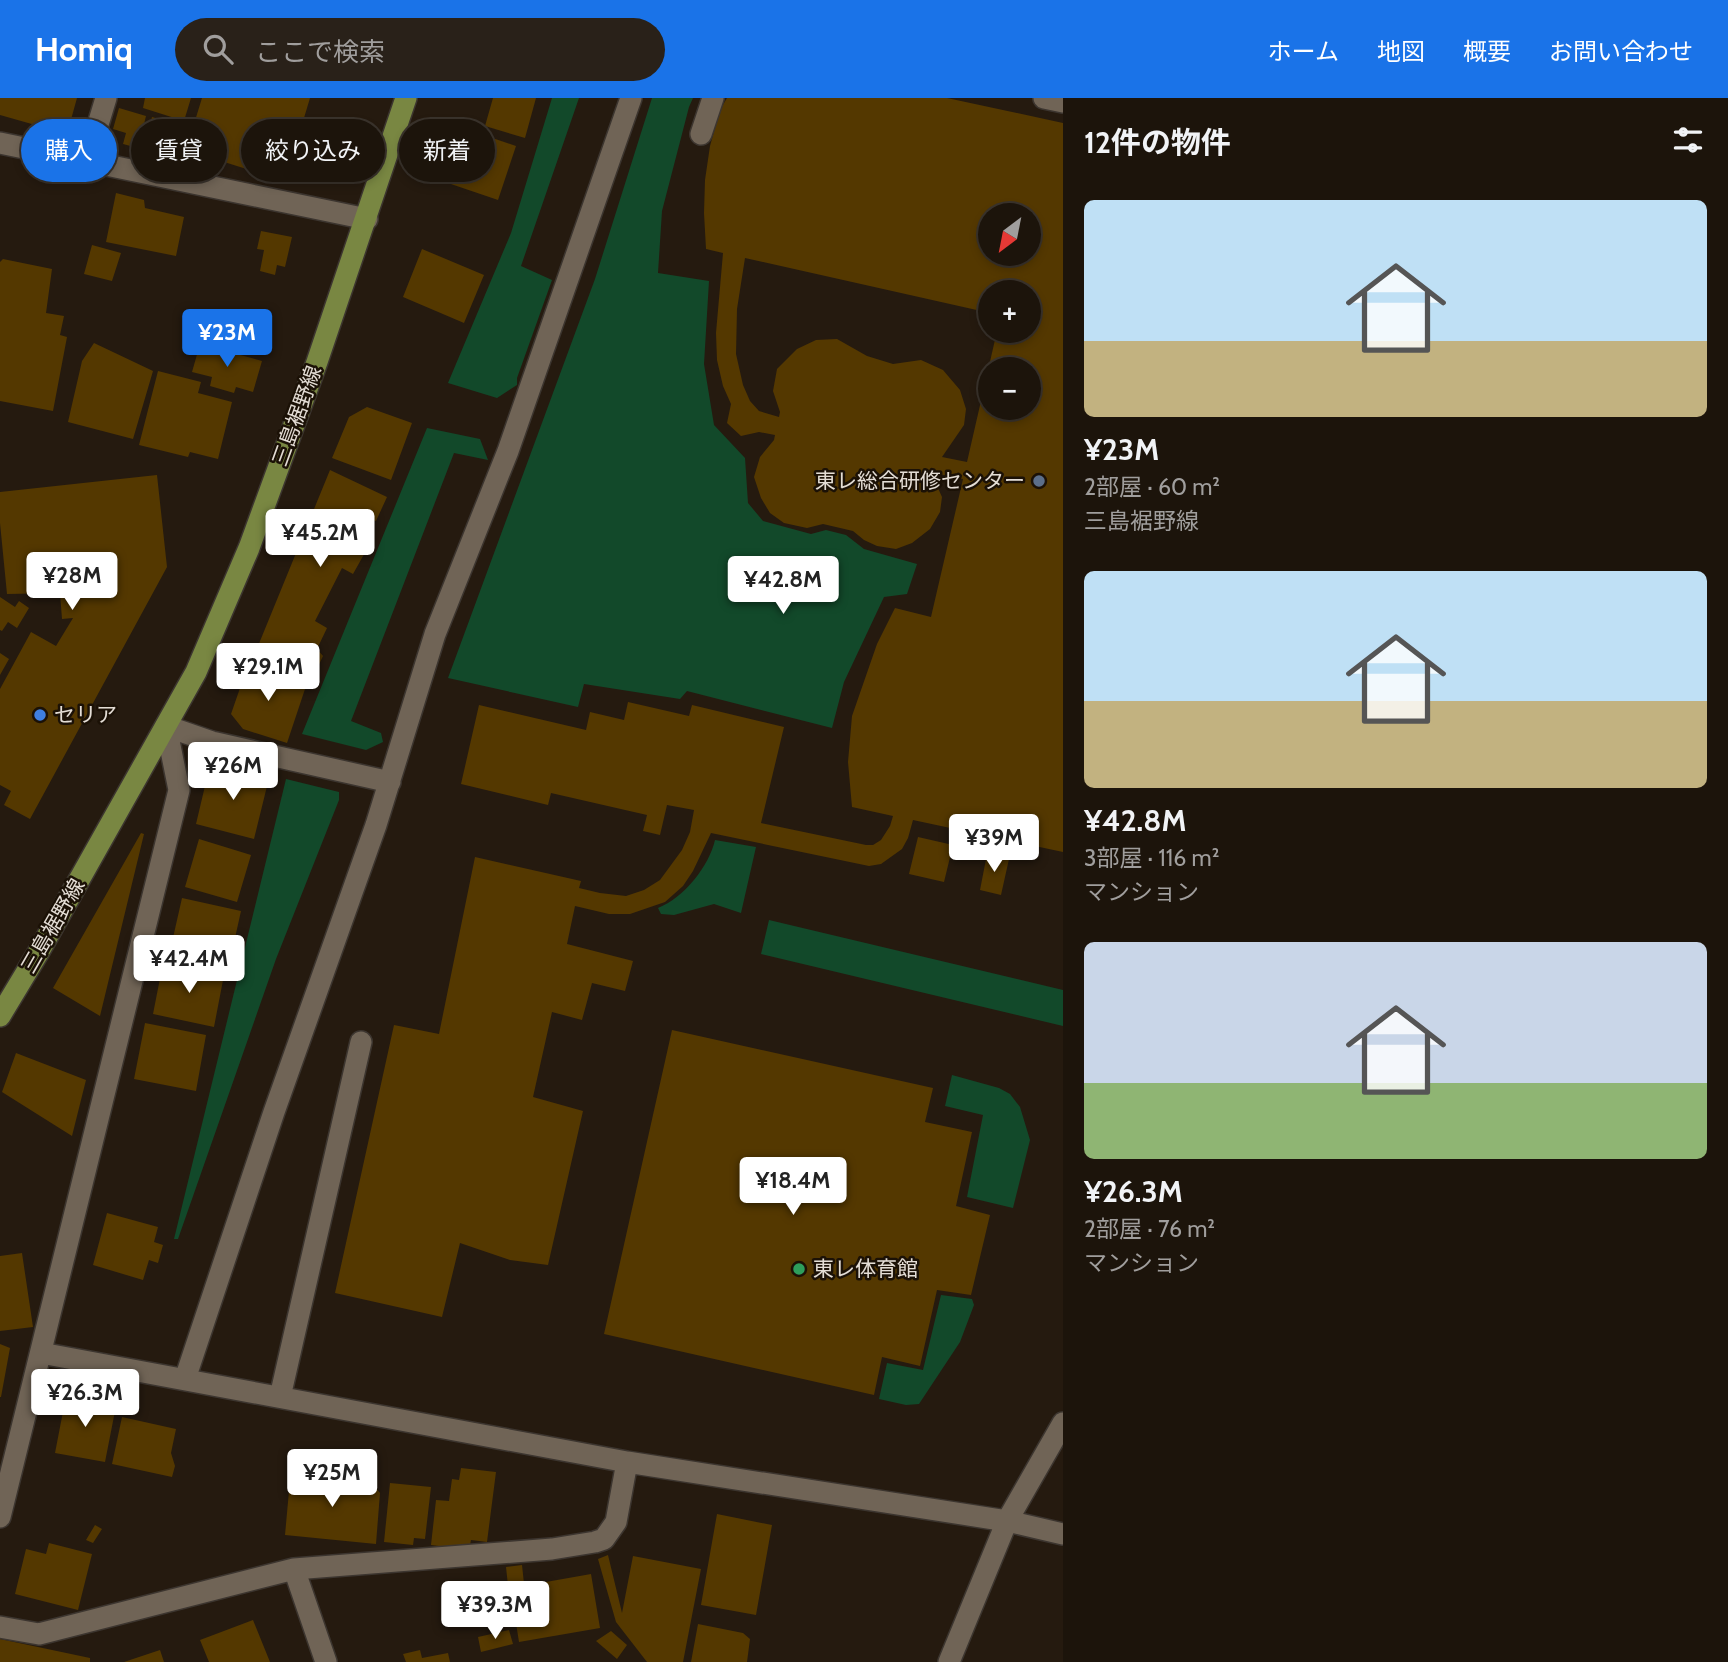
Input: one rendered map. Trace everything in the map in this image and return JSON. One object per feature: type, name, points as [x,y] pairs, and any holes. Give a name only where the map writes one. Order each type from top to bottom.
[{"type":"main road","name":"三島裾野線","points":[[0,1016],[196,672],[249,548],[367,219],[405,98]]},
{"type":"street","points":[[100,119],[106,98]]},
{"type":"street","points":[[185,1379],[390,782],[435,634],[508,451],[631,98]]},
{"type":"street","points":[[701,134],[713,98]]},
{"type":"street","points":[[1044,98],[1063,102]]},
{"type":"street","points":[[0,143],[21,147]]},
{"type":"street","points":[[117,167],[367,219]]},
{"type":"street","points":[[166,726],[212,742],[390,782]]},
{"type":"street","points":[[0,1517],[179,790],[166,726]]},
{"type":"street","points":[[280,1397],[361,1042]]},
{"type":"street","points":[[41,1353],[627,1462],[1007,1521],[1063,1534]]},
{"type":"street","points":[[948,1662],[1007,1521],[1063,1423]]},
{"type":"street","points":[[0,1627],[39,1634],[294,1569],[552,1549],[595,1542],[604,1539],[616,1522],[627,1462]]},
{"type":"street","points":[[294,1569],[326,1662]]},
{"type":"green space","points":[[552,98],[579,98],[521,266],[552,280],[517,378],[517,385],[497,398],[448,383],[511,233]]},
{"type":"green space","points":[[652,98],[693,98],[662,211],[658,273],[709,281],[704,364],[714,425],[745,458],[748,503],[763,521],[811,534],[826,530],[846,535],[864,549],[917,564],[907,594],[884,597],[844,682],[832,728],[687,691],[680,699],[584,684],[578,707],[448,678],[595,279]]},
{"type":"green space","points":[[427,428],[480,439],[488,460],[454,453],[351,721],[381,733],[383,742],[366,750],[302,734]]},
{"type":"green space","points":[[286,779],[339,792],[339,800],[276,959],[178,1239],[174,1239]]},
{"type":"green space","points":[[715,840],[756,847],[741,913],[714,904],[674,915],[661,914],[658,908],[677,897],[694,880],[707,860]]},
{"type":"green space","points":[[769,920],[1063,990],[1063,1026],[761,954]]},
{"type":"green space","points":[[952,1075],[999,1088],[1010,1094],[1020,1107],[1030,1140],[1013,1208],[967,1197],[983,1115],[945,1106]]},
{"type":"green space","points":[[941,1295],[972,1299],[974,1305],[960,1342],[919,1404],[906,1405],[879,1399],[887,1363],[923,1370]]},
{"type":"building","points":[[0,98],[77,98],[71,119],[21,121],[0,115]]},
{"type":"building","points":[[145,98],[191,98],[185,119],[143,108]]},
{"type":"building","points":[[202,98],[310,98],[304,119],[241,119],[241,167],[227,163],[227,119],[196,119]]},
{"type":"building","points":[[493,98],[536,98],[525,138],[495,129],[495,119],[487,119]]},
{"type":"building","points":[[727,98],[947,98],[1063,123],[1063,852],[913,820],[902,849],[881,864],[869,866],[711,833],[683,886],[665,902],[630,914],[609,914],[575,906],[567,944],[633,961],[625,991],[592,983],[582,1020],[552,1012],[533,1097],[583,1111],[548,1265],[510,1260],[460,1243],[442,1317],[335,1293],[394,1025],[439,1034],[475,857],[581,881],[579,888],[626,896],[644,890],[660,880],[682,850],[690,832],[694,810],[667,805],[660,835],[643,831],[647,815],[551,793],[548,805],[461,784],[479,705],[586,730],[590,712],[624,720],[628,702],[689,716],[692,705],[784,727],[761,823],[866,845],[873,845],[881,840],[890,826],[893,816],[852,807],[848,762],[852,716],[877,644],[895,608],[931,617],[963,479],[939,474],[937,486],[942,497],[940,512],[930,529],[912,543],[896,549],[877,546],[853,531],[823,524],[807,528],[784,523],[770,513],[761,498],[754,477],[760,457],[775,435],[759,432],[741,436],[727,423],[731,404],[723,386],[717,360],[716,333],[723,253],[706,249],[705,180],[710,146],[720,110]]},
{"type":"building","points":[[119,108],[146,116],[145,119],[131,119],[131,146],[123,144],[126,133],[117,130],[116,119]]},
{"type":"building","points":[[495,139],[516,146],[498,200],[445,182],[495,182]]},
{"type":"building","points":[[116,193],[144,200],[145,208],[184,217],[176,256],[106,242]]},
{"type":"building","points":[[261,231],[292,237],[285,267],[277,265],[275,275],[260,271],[264,250],[257,249]]},
{"type":"building","points":[[92,245],[121,253],[112,281],[84,274]]},
{"type":"building","points":[[422,249],[484,275],[464,323],[403,297]]},
{"type":"building","points":[[3,259],[52,269],[46,313],[64,316],[60,335],[67,337],[53,411],[0,401],[0,262]]},
{"type":"building","points":[[94,343],[153,371],[133,439],[68,422],[82,361]]},
{"type":"building","points":[[200,344],[262,361],[253,392],[236,387],[234,393],[210,386],[212,377],[192,372]]},
{"type":"building","points":[[158,371],[201,382],[198,393],[232,402],[218,459],[190,452],[188,457],[139,445]]},
{"type":"building","points":[[367,407],[412,423],[391,480],[332,458],[349,417]]},
{"type":"building","points":[[330,470],[387,497],[376,521],[369,519],[357,544],[367,549],[353,574],[342,568],[315,621],[327,628],[317,649],[323,656],[314,675],[258,646]]},
{"type":"building","points":[[157,475],[167,567],[30,819],[4,805],[11,791],[0,785],[0,689],[31,632],[56,646],[73,618],[62,619],[60,593],[7,594],[0,523],[0,492]]},
{"type":"building","points":[[0,597],[15,607],[19,601],[29,608],[17,628],[8,622],[2,631],[0,630]]},
{"type":"building","points":[[0,653],[9,659],[0,675]]},
{"type":"building","points":[[248,665],[307,683],[287,743],[243,729],[231,714]]},
{"type":"building","points":[[231,768],[269,778],[254,839],[196,824],[209,769],[229,774]]},
{"type":"building","points":[[141,833],[144,834],[100,1016],[53,988]]},
{"type":"building","points":[[918,837],[953,845],[944,882],[909,874]]},
{"type":"building","points":[[199,839],[251,855],[237,902],[185,887]]},
{"type":"building","points":[[987,854],[1009,859],[1001,895],[980,890]]},
{"type":"building","points":[[182,898],[241,911],[229,965],[170,951]]},
{"type":"building","points":[[163,963],[224,975],[214,1027],[153,1014]]},
{"type":"building","points":[[145,1023],[206,1035],[196,1091],[134,1079]]},
{"type":"building","points":[[672,1030],[933,1088],[925,1122],[972,1132],[956,1206],[990,1215],[971,1295],[937,1290],[920,1366],[882,1357],[874,1395],[604,1334]]},
{"type":"building","points":[[16,1053],[86,1080],[72,1136],[2,1092]]},
{"type":"building","points":[[107,1213],[158,1227],[154,1242],[163,1245],[158,1263],[149,1260],[143,1280],[93,1265]]},
{"type":"building","points":[[22,1253],[33,1327],[0,1331],[0,1256]]},
{"type":"building","points":[[0,1344],[10,1348],[1,1397],[0,1397]]},
{"type":"building","points":[[66,1396],[116,1406],[105,1462],[55,1453]]},
{"type":"building","points":[[122,1417],[176,1429],[171,1453],[175,1466],[172,1477],[112,1464]]},
{"type":"building","points":[[461,1468],[496,1472],[487,1542],[471,1540],[469,1550],[431,1545],[436,1500],[449,1501],[452,1479],[459,1480]]},
{"type":"building","points":[[291,1469],[322,1472],[321,1479],[372,1483],[380,1493],[376,1544],[285,1535]]},
{"type":"building","points":[[390,1483],[431,1487],[425,1539],[414,1538],[413,1545],[384,1542]]},
{"type":"building","points":[[717,1514],[772,1525],[756,1615],[701,1605]]},
{"type":"building","points":[[95,1525],[102,1529],[93,1543],[86,1540]]},
{"type":"building","points":[[49,1543],[92,1554],[78,1610],[15,1594],[26,1549],[46,1554]]},
{"type":"building","points":[[608,1555],[622,1613],[633,1556],[701,1569],[683,1662],[647,1662],[616,1622],[598,1559]]},
{"type":"building","points":[[522,1565],[525,1593],[509,1595],[506,1567]]},
{"type":"building","points":[[591,1574],[600,1628],[519,1642],[512,1598],[531,1595],[529,1585]]},
{"type":"building","points":[[253,1620],[270,1662],[209,1662],[200,1640]]},
{"type":"building","points":[[698,1624],[743,1633],[750,1639],[747,1662],[691,1662]]},
{"type":"building","points":[[509,1630],[513,1644],[481,1652],[478,1637]]},
{"type":"building","points":[[611,1631],[627,1645],[617,1659],[596,1641]]},
{"type":"building","points":[[0,1639],[90,1658],[90,1662],[0,1662]]},
{"type":"building","points":[[160,1650],[164,1662],[124,1662]]},
{"type":"building","points":[[420,1650],[422,1658],[448,1653],[450,1662],[406,1662],[403,1654]]},
{"type":"place","name":"東レ総合研修センター","points":[[1039,481]]},
{"type":"place","name":"セリア","points":[[40,715]]},
{"type":"place","name":"東レ体育館","points":[[799,1269]]}]
